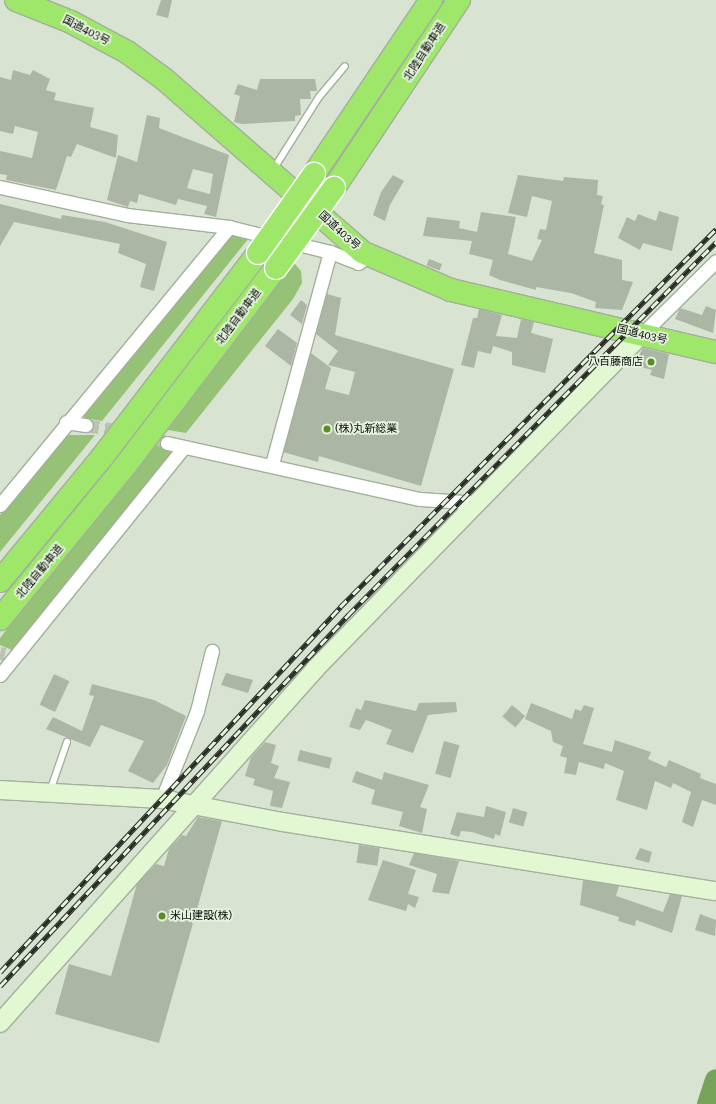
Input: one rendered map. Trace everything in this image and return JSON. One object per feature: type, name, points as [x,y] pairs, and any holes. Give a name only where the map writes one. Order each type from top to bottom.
[{"type":"highway","name":"国道403号","points":[[16,0],[71,22],[127,52],[369,255],[451,290],[716,352]]},
{"type":"highway","points":[[0,581],[103,456],[258,253],[314,174],[431,0]]},
{"type":"highway","name":"北陸自動車道","points":[[0,619],[122,470],[276,268],[334,188],[459,0]]},
{"type":"street","points":[[0,187],[127,215],[229,227],[330,252],[358,263],[369,255]]},
{"type":"street","points":[[0,505],[66,422],[229,227]]},
{"type":"street","points":[[272,464],[330,252]]},
{"type":"street","points":[[0,1023],[191,805],[316,668],[479,503],[641,335],[716,261]]},
{"type":"street","points":[[66,422],[86,425]]},
{"type":"street","points":[[167,443],[272,464],[420,499],[479,503]]},
{"type":"street","points":[[0,675],[11,655],[184,447]]},
{"type":"street","points":[[162,799],[198,711],[212,651]]},
{"type":"street","points":[[0,790],[162,799],[191,805],[716,890]]},
{"type":"lane","points":[[271,172],[319,97],[345,66]]},
{"type":"lane","points":[[50,792],[68,742]]},
{"type":"green space","points":[[233,234],[249,238],[102,421],[85,418],[82,412]]},
{"type":"green space","points":[[294,263],[301,271],[302,283],[293,299],[186,433],[162,429]]},
{"type":"green space","points":[[66,435],[95,435],[0,552],[0,515]]},
{"type":"green space","points":[[153,443],[172,453],[12,650],[0,645],[0,638]]},
{"type":"building","points":[[161,0],[172,0],[168,18],[156,15]]},
{"type":"building","points":[[13,70],[30,75],[33,70],[50,79],[46,90],[56,93],[54,100],[94,108],[90,127],[118,135],[116,158],[77,144],[71,157],[67,156],[56,190],[6,180],[7,175],[0,174],[0,151],[32,158],[38,132],[15,126],[13,134],[0,131],[0,77],[11,80]]},
{"type":"building","points":[[260,79],[315,79],[317,91],[310,91],[311,99],[300,99],[301,115],[295,116],[295,121],[242,124],[234,122],[240,96],[234,94],[238,84],[257,90]]},
{"type":"building","points":[[147,115],[160,118],[159,128],[229,155],[216,217],[204,214],[207,206],[178,199],[176,205],[139,194],[137,203],[130,201],[128,207],[107,200],[118,155],[137,162]],"holes":[[[193,169],[213,174],[210,194],[187,188]]]},
{"type":"building","points":[[393,175],[404,181],[390,205],[385,221],[373,215],[381,192]]},
{"type":"building","points":[[518,175],[563,181],[564,177],[598,180],[597,195],[603,196],[601,204],[604,205],[594,253],[622,260],[622,280],[633,282],[622,310],[595,308],[596,302],[571,293],[536,287],[536,290],[500,280],[489,275],[493,260],[469,254],[472,241],[423,236],[427,217],[460,221],[459,228],[477,232],[481,212],[516,217],[508,254],[532,261],[542,240],[537,239],[540,229],[546,230],[552,201],[532,196],[527,217],[508,213]]},
{"type":"building","points":[[0,204],[61,219],[62,215],[105,222],[167,242],[154,291],[140,287],[146,264],[118,253],[120,244],[14,222],[0,246]]},
{"type":"building","points":[[659,211],[679,217],[672,251],[643,243],[640,250],[618,238],[627,217],[635,221],[638,214],[656,221]]},
{"type":"building","points":[[429,259],[442,264],[440,271],[426,266]]},
{"type":"building","points":[[327,294],[341,298],[335,335],[454,369],[421,486],[319,456],[318,462],[283,452],[311,353],[331,368],[325,389],[349,395],[355,372],[328,365],[338,351],[316,334]]},
{"type":"building","points":[[301,300],[307,305],[302,324],[290,315]]},
{"type":"building","points":[[706,306],[716,310],[713,333],[675,319],[680,308],[702,315]]},
{"type":"building","points":[[479,309],[502,315],[496,336],[517,338],[521,319],[534,322],[531,333],[553,339],[545,373],[512,365],[512,352],[493,346],[491,354],[478,351],[474,368],[461,365],[473,318],[477,318]]},
{"type":"building","points":[[278,329],[297,343],[291,366],[265,346]]},
{"type":"building","name":"八百藤商店","points":[[643,348],[669,354],[664,379],[650,375],[652,370],[633,365]]},
{"type":"building","points":[[226,673],[253,680],[248,693],[221,685]]},
{"type":"building","points":[[54,674],[69,681],[55,712],[40,705]]},
{"type":"building","points":[[92,684],[154,700],[186,716],[167,765],[153,783],[128,771],[144,741],[101,725],[90,747],[46,729],[53,717],[82,731],[94,696],[89,695]]},
{"type":"building","points":[[365,700],[416,711],[419,703],[456,702],[457,712],[428,715],[413,753],[386,744],[392,730],[366,720],[360,730],[349,727],[356,708],[361,710]]},
{"type":"building","points":[[531,703],[572,719],[575,709],[581,711],[584,705],[594,708],[583,744],[612,752],[615,740],[651,752],[648,759],[666,767],[669,760],[701,774],[700,778],[716,784],[716,805],[702,800],[693,827],[682,822],[691,792],[673,783],[671,788],[655,781],[647,810],[616,800],[624,771],[605,763],[604,769],[579,762],[576,775],[564,773],[567,758],[560,756],[563,746],[553,742],[551,731],[525,719]]},
{"type":"building","points":[[512,705],[525,716],[515,727],[502,716]]},
{"type":"building","points":[[444,741],[459,745],[451,778],[435,774]]},
{"type":"building","points":[[265,742],[276,745],[271,763],[279,766],[274,778],[290,782],[282,808],[270,806],[273,791],[253,785],[255,779],[245,776],[251,757]]},
{"type":"building","points":[[300,750],[332,758],[329,769],[297,761]]},
{"type":"building","points":[[356,771],[382,780],[384,772],[429,785],[420,807],[427,809],[422,833],[399,826],[403,812],[371,804],[375,790],[352,782]]},
{"type":"building","points":[[486,806],[506,812],[500,836],[495,834],[494,839],[472,832],[461,831],[459,837],[450,834],[457,812],[484,817]]},
{"type":"building","points":[[513,808],[527,812],[523,827],[509,822]]},
{"type":"building","name":"米山建設(株)","points":[[198,817],[222,821],[159,1043],[55,1014],[69,964],[111,976],[137,884],[156,864],[164,866],[169,849],[182,835],[186,836]]},
{"type":"building","points":[[359,845],[380,848],[377,866],[356,863]]},
{"type":"building","points":[[640,848],[652,852],[649,863],[635,859]]},
{"type":"building","points":[[414,853],[459,861],[449,894],[432,892],[437,874],[409,865]]},
{"type":"building","points":[[383,860],[416,870],[408,894],[419,897],[415,908],[408,904],[406,911],[368,900]]},
{"type":"building","points":[[583,880],[619,886],[616,896],[663,912],[670,894],[682,896],[672,933],[636,920],[635,926],[618,921],[619,917],[580,905]]},
{"type":"building","points":[[700,914],[716,920],[715,936],[695,930]]},
{"type":"waterway","points":[[708,1104],[716,1080]]},
{"type":"tunnel","points":[[86,425],[156,437],[167,443]]},
{"type":"tunnel","points":[[0,653],[5,654]]},
{"type":"railway","points":[[0,972],[340,607],[716,229]]},
{"type":"railway","points":[[0,986],[348,615],[716,242]]},
{"type":"place","name":"八百藤商店","points":[[651,362]]},
{"type":"place","name":"(株)丸新総業","points":[[327,429]]},
{"type":"place","name":"米山建設(株)","points":[[162,916]]}]
